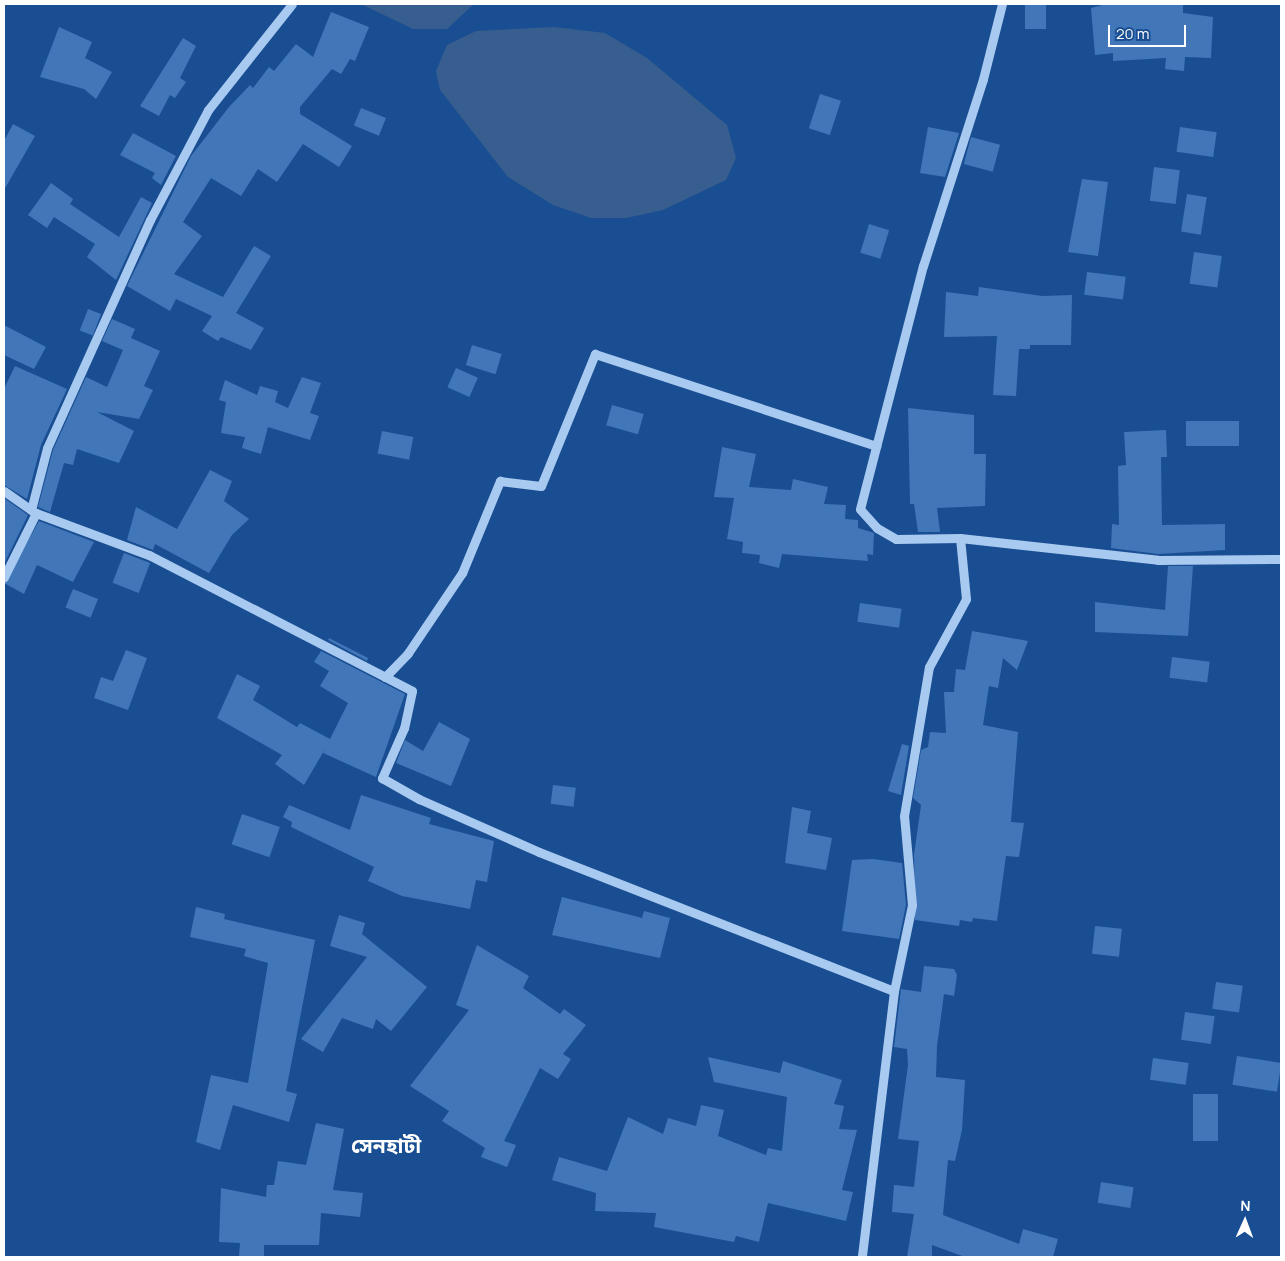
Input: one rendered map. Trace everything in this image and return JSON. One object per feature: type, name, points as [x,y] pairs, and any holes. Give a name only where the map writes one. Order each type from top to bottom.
[{"type":"street","points":[[4,577],[34,512],[47,448],[150,220],[208,110],[292,4]]},
{"type":"street","points":[[1002,4],[983,79],[923,266],[860,509],[877,528],[896,539],[960,538],[1158,560],[1281,559]]},
{"type":"street","points":[[385,677],[408,654],[462,573],[500,481],[541,486],[595,354],[876,446]]},
{"type":"street","points":[[4,491],[34,512],[149,555],[412,691],[404,728],[382,778],[419,799],[539,852],[894,990]]},
{"type":"street","points":[[862,1257],[894,990],[912,905],[904,816],[930,667],[966,599],[960,538]]},
{"type":"water","points":[[361,4],[474,4],[447,29],[413,29]]},
{"type":"water","points":[[554,27],[605,33],[647,58],[727,125],[736,158],[726,180],[663,210],[626,218],[591,218],[553,205],[508,177],[440,90],[436,71],[447,45],[476,31]]},
{"type":"building","points":[[1025,4],[1046,4],[1046,29],[1025,29]]},
{"type":"building","points":[[1106,4],[1183,4],[1183,13],[1213,17],[1211,58],[1185,57],[1184,71],[1165,69],[1166,58],[1113,61],[1113,53],[1095,55],[1091,8]]},
{"type":"building","points":[[331,12],[369,27],[355,61],[350,59],[341,74],[332,69],[300,107],[300,114],[352,146],[339,167],[303,144],[277,182],[258,169],[241,196],[211,178],[183,222],[202,236],[174,274],[223,297],[254,246],[271,256],[236,313],[264,328],[251,350],[221,337],[218,341],[202,331],[212,316],[176,299],[170,311],[127,286],[191,156],[229,107],[250,85],[253,88],[269,67],[274,71],[296,44],[313,57]]},
{"type":"building","points":[[59,27],[92,42],[85,58],[112,72],[96,99],[84,89],[40,77]]},
{"type":"building","points":[[183,38],[196,46],[180,78],[186,82],[175,98],[170,95],[159,116],[140,106]]},
{"type":"building","points":[[820,94],[841,101],[830,135],[809,128]]},
{"type":"building","points":[[361,108],[386,118],[379,136],[354,126]]},
{"type":"building","points":[[13,124],[35,136],[4,190],[4,141]]},
{"type":"building","points":[[928,127],[959,133],[945,177],[920,173]]},
{"type":"building","points":[[1180,127],[1217,132],[1213,157],[1177,152]]},
{"type":"building","points":[[133,133],[176,156],[161,185],[152,178],[155,173],[120,155]]},
{"type":"building","points":[[971,137],[1000,145],[993,172],[964,164]]},
{"type":"building","points":[[1154,167],[1180,170],[1176,204],[1150,201]]},
{"type":"building","points":[[1082,179],[1108,182],[1098,256],[1068,252]]},
{"type":"building","points":[[51,183],[73,199],[70,204],[119,237],[141,197],[152,203],[116,280],[87,257],[95,244],[54,217],[47,228],[28,215]]},
{"type":"building","points":[[1187,194],[1207,197],[1201,235],[1181,232]]},
{"type":"building","points":[[869,224],[889,230],[880,259],[860,253]]},
{"type":"building","points":[[1194,252],[1222,256],[1217,288],[1190,284]]},
{"type":"building","points":[[1087,272],[1126,277],[1123,300],[1084,295]]},
{"type":"building","points":[[979,287],[1042,296],[1072,295],[1071,345],[1030,345],[1030,349],[1019,349],[1016,396],[993,395],[997,336],[944,337],[946,292],[978,296]]},
{"type":"building","points":[[88,309],[101,314],[93,335],[80,330]]},
{"type":"building","points":[[112,319],[135,329],[131,338],[160,351],[144,386],[153,390],[139,419],[97,412],[134,431],[119,463],[77,449],[73,465],[64,463],[50,512],[38,507],[53,450],[86,377],[107,387],[123,350],[102,341]]},
{"type":"building","points":[[4,325],[46,347],[34,369],[4,355]]},
{"type":"building","points":[[472,345],[502,354],[496,374],[466,365]]},
{"type":"building","points":[[15,366],[67,389],[41,445],[27,499],[4,485],[4,389]]},
{"type":"building","points":[[456,368],[478,378],[469,397],[447,387]]},
{"type":"building","points":[[302,377],[321,383],[310,413],[319,416],[310,440],[268,427],[261,454],[242,448],[245,437],[221,433],[226,402],[219,400],[225,380],[257,395],[260,386],[278,391],[275,402],[288,408]]},
{"type":"building","points":[[612,405],[644,414],[638,434],[606,425]]},
{"type":"building","points":[[908,408],[974,415],[974,454],[986,454],[985,506],[937,508],[940,532],[918,532],[914,504],[910,504]]},
{"type":"building","points":[[1186,421],[1239,421],[1239,446],[1186,446]]},
{"type":"building","points":[[1166,430],[1167,457],[1161,457],[1162,525],[1225,524],[1225,550],[1158,554],[1111,548],[1112,524],[1119,525],[1118,466],[1126,465],[1124,432]]},
{"type":"building","points":[[382,431],[413,437],[409,460],[378,454]]},
{"type":"building","points":[[722,447],[756,454],[749,487],[791,490],[793,479],[828,487],[824,504],[846,505],[845,519],[858,520],[858,528],[874,533],[873,555],[867,554],[868,561],[782,554],[779,568],[759,563],[760,555],[742,553],[743,542],[727,539],[734,498],[714,497]]},
{"type":"building","points":[[210,470],[232,481],[224,501],[249,519],[232,535],[209,573],[155,544],[153,550],[127,540],[136,507],[177,529]]},
{"type":"building","points":[[4,498],[28,515],[4,564]]},
{"type":"building","points":[[39,521],[94,542],[73,582],[37,565],[24,594],[4,583]]},
{"type":"building","points":[[124,553],[150,563],[139,593],[113,583]]},
{"type":"building","points":[[1168,566],[1193,566],[1188,636],[1095,632],[1095,602],[1165,610]]},
{"type":"building","points":[[73,589],[98,599],[91,618],[66,608]]},
{"type":"building","points":[[860,603],[902,609],[899,628],[857,622]]},
{"type":"building","points":[[972,631],[1028,641],[1017,670],[1003,658],[998,688],[989,686],[983,725],[1018,732],[1011,822],[1024,823],[1019,857],[1006,856],[997,921],[973,918],[972,922],[960,920],[959,926],[915,920],[914,855],[921,805],[913,798],[921,750],[928,747],[930,732],[946,733],[944,692],[954,692],[956,669],[965,670]]},
{"type":"building","points":[[329,638],[368,658],[367,661],[328,640]]},
{"type":"building","points":[[126,650],[147,658],[128,710],[94,698],[101,677],[113,681]]},
{"type":"building","points":[[321,651],[405,694],[376,777],[323,753],[328,744],[304,785],[275,764],[282,755],[217,718],[237,674],[260,686],[253,700],[297,727],[300,723],[330,739],[348,703],[320,686],[329,671],[314,662]]},
{"type":"building","points":[[1172,657],[1210,662],[1207,682],[1169,678]]},
{"type":"building","points":[[439,722],[470,739],[451,786],[396,763],[405,740],[423,751]]},
{"type":"building","points":[[902,744],[909,746],[901,795],[888,791]]},
{"type":"building","points":[[553,785],[576,788],[574,807],[551,804]]},
{"type":"building","points":[[361,795],[431,818],[429,824],[494,841],[487,882],[476,880],[470,909],[402,896],[368,881],[374,867],[291,827],[292,822],[283,817],[289,805],[350,830]]},
{"type":"building","points":[[792,807],[811,811],[807,833],[832,838],[826,870],[785,863]]},
{"type":"building","points":[[242,814],[280,827],[269,857],[232,844]]},
{"type":"building","points":[[873,859],[902,863],[906,905],[899,939],[842,931],[852,860]]},
{"type":"building","points":[[562,897],[642,918],[644,911],[670,918],[660,958],[552,935]]},
{"type":"building","points":[[196,907],[225,914],[224,919],[315,940],[286,1091],[297,1094],[289,1122],[233,1105],[220,1150],[196,1142],[211,1075],[248,1083],[268,963],[244,956],[246,949],[190,937]]},
{"type":"building","points":[[339,915],[365,923],[362,934],[427,987],[391,1031],[376,1019],[373,1029],[342,1018],[323,1052],[301,1039],[367,957],[330,946]]},
{"type":"building","points":[[1095,926],[1122,929],[1119,957],[1092,954]]},
{"type":"building","points":[[477,945],[529,976],[523,988],[560,1014],[564,1009],[586,1025],[563,1054],[571,1059],[558,1079],[540,1068],[504,1141],[516,1145],[507,1167],[481,1157],[485,1148],[442,1121],[449,1111],[410,1086],[469,1010],[456,1005]]},
{"type":"building","points":[[924,966],[954,969],[957,975],[954,996],[944,994],[937,1046],[936,1077],[965,1080],[962,1130],[955,1161],[948,1160],[943,1215],[1019,1244],[1023,1229],[1058,1239],[1053,1257],[965,1257],[932,1245],[932,1257],[907,1257],[914,1214],[892,1212],[894,1185],[914,1187],[919,1141],[898,1139],[908,1065],[907,1049],[894,1047],[901,989],[921,992]]},
{"type":"building","points":[[1216,982],[1243,986],[1239,1012],[1212,1009]]},
{"type":"building","points":[[1185,1012],[1215,1016],[1211,1044],[1181,1040]]},
{"type":"building","points":[[1237,1056],[1281,1063],[1277,1092],[1232,1085]]},
{"type":"building","points":[[708,1057],[780,1073],[783,1061],[842,1080],[834,1104],[844,1106],[839,1129],[857,1130],[842,1190],[853,1192],[846,1221],[768,1203],[759,1242],[736,1236],[734,1242],[654,1227],[656,1213],[595,1211],[596,1193],[552,1180],[559,1157],[607,1171],[628,1117],[663,1134],[668,1118],[696,1126],[701,1105],[724,1110],[718,1136],[766,1155],[768,1148],[782,1151],[787,1097],[714,1082]]},
{"type":"building","points":[[1153,1058],[1189,1063],[1186,1085],[1150,1080]]},
{"type":"building","points":[[1193,1094],[1218,1094],[1218,1141],[1193,1141]]},
{"type":"building","points":[[316,1123],[344,1129],[333,1190],[363,1193],[360,1217],[321,1213],[319,1245],[264,1245],[264,1257],[239,1257],[240,1243],[219,1242],[221,1188],[266,1197],[267,1185],[274,1185],[278,1161],[306,1165]]},
{"type":"building","points":[[1101,1182],[1134,1187],[1130,1208],[1098,1203]]},
{"type":"district","name":"সেনহাটী","points":[[386,1145]]}]
